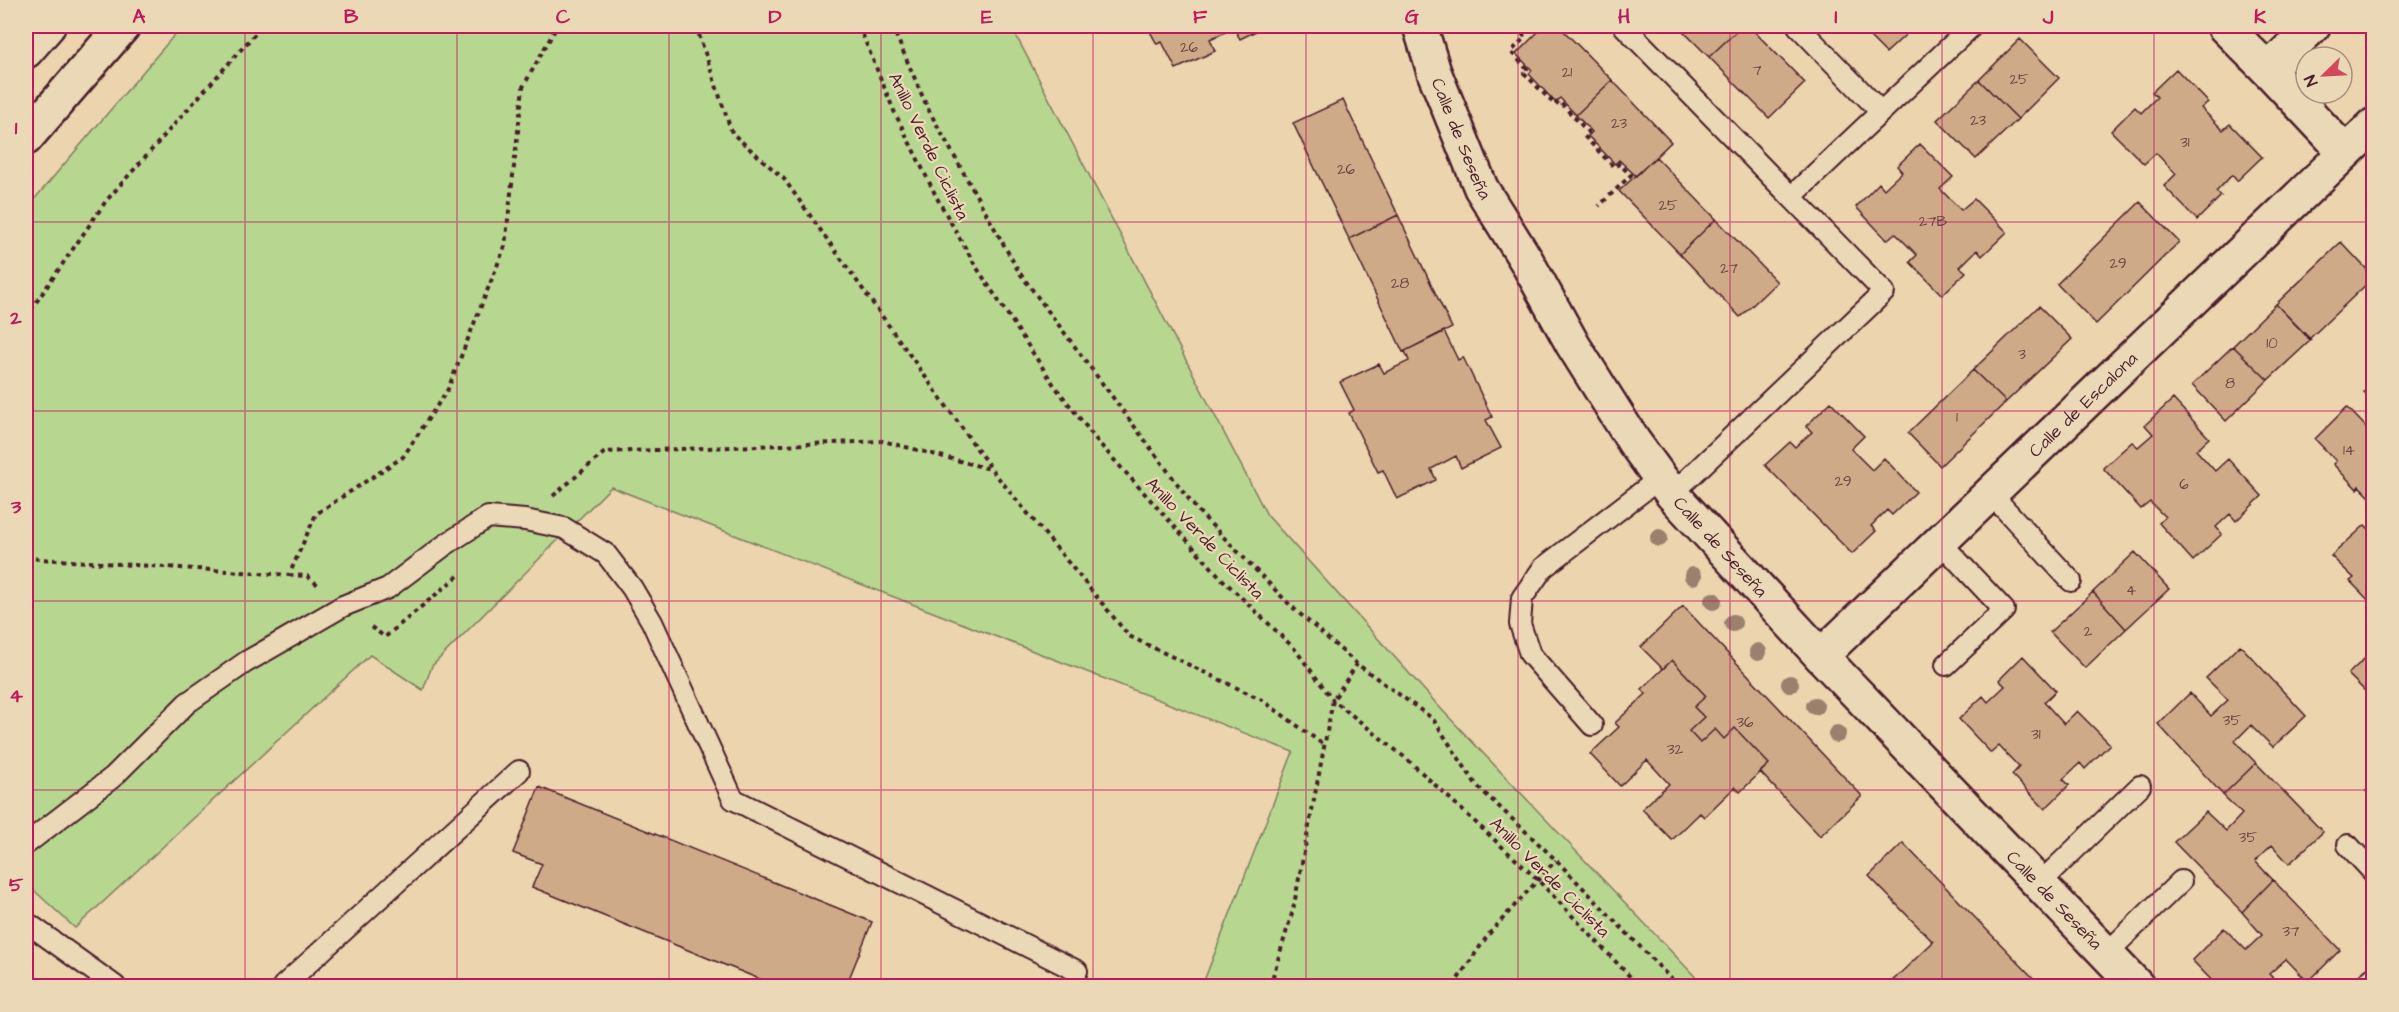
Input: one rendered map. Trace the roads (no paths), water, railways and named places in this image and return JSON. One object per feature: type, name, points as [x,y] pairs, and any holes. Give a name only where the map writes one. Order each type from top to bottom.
[{"type":"street","points":[[26,51],[48,26]]},
{"type":"street","points":[[26,138],[123,26]]},
{"type":"street","name":"Calle de Seseña","points":[[1420,26],[1437,82],[1481,188],[1526,260],[1573,345],[1666,486],[1821,657],[2137,987]]},
{"type":"street","points":[[2224,26],[2344,152]]},
{"type":"street","points":[[2268,70],[2313,26]]},
{"type":"street","name":"Calle de Escalona","points":[[1821,657],[2373,125]]},
{"type":"lane","points":[[1592,725],[1530,654],[1520,624],[1522,598],[1543,568],[1666,486],[1884,292],[1624,26]]},
{"type":"lane","points":[[1798,26],[1881,112]]},
{"type":"lane","points":[[1791,197],[1972,26]]},
{"type":"lane","points":[[1991,494],[2071,581]]},
{"type":"lane","points":[[26,844],[114,777],[187,702],[246,662],[343,606],[388,588],[488,517],[525,520],[564,528],[606,554],[632,588],[652,622],[733,799],[1077,971]]},
{"type":"lane","points":[[1940,542],[2004,610],[1947,665]]},
{"type":"lane","points":[[283,987],[519,771]]},
{"type":"lane","points":[[2039,884],[2140,786]]},
{"type":"lane","points":[[2348,845],[2373,873]]},
{"type":"lane","points":[[2106,954],[2181,881]]},
{"type":"lane","points":[[26,922],[115,987]]},
{"type":"lane","points":[[2363,987],[2373,977]]}]
